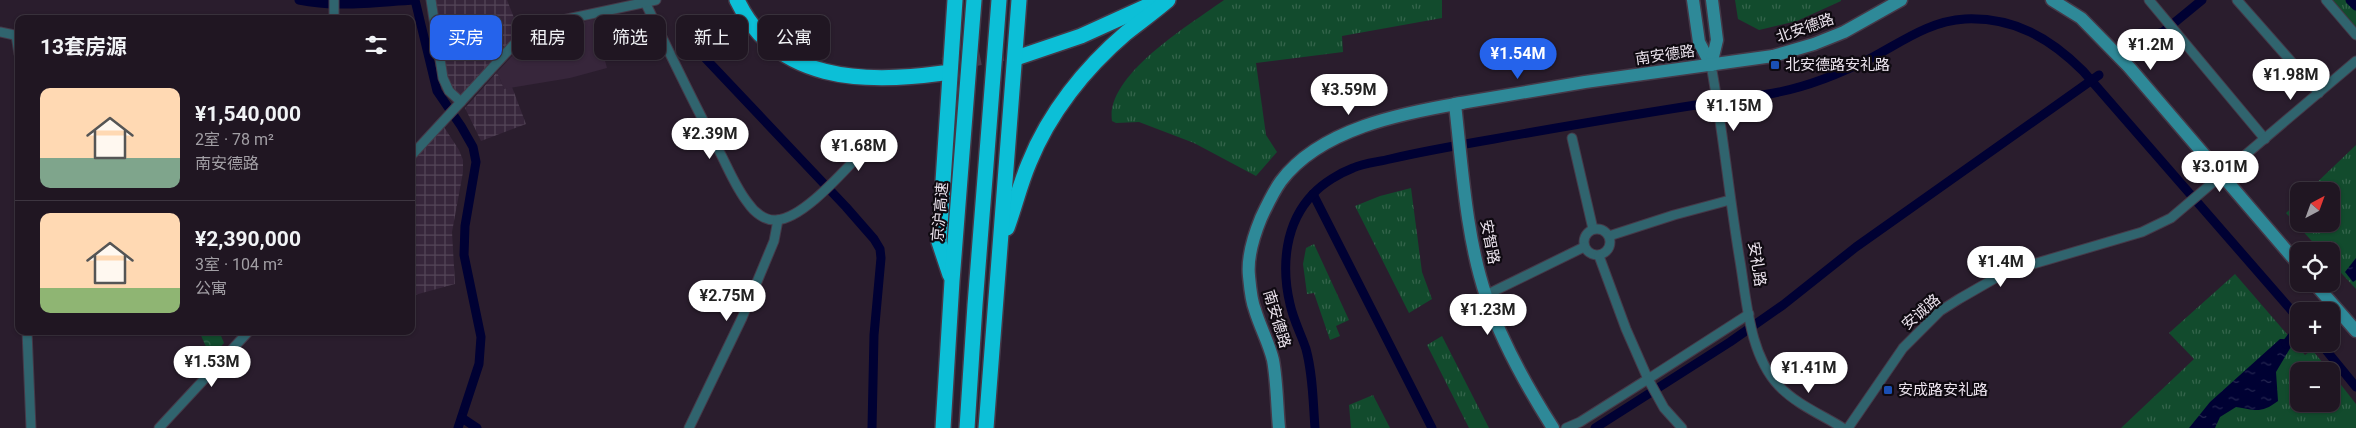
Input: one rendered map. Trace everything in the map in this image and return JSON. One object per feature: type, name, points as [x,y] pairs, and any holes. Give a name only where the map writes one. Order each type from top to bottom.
[{"type":"highway","points":[[738,0],[750,17],[790,52],[823,66],[859,71],[942,69]]},
{"type":"highway","points":[[744,0],[750,17]]},
{"type":"highway","points":[[952,281],[939,242],[955,0]]},
{"type":"highway","name":"京沪高速","points":[[943,428],[952,281],[974,0]]},
{"type":"highway","points":[[967,428],[999,0]]},
{"type":"highway","points":[[986,428],[1019,0]]},
{"type":"highway","points":[[1141,0],[1078,30],[1020,54],[1081,36],[1160,0]]},
{"type":"highway","points":[[999,248],[1029,161],[1050,121],[1064,101],[1110,48],[1168,0]]},
{"type":"street","points":[[334,0],[334,15]]},
{"type":"street","points":[[431,0],[443,78],[449,91],[460,103]]},
{"type":"street","points":[[415,152],[517,41],[534,27],[646,4],[656,0]]},
{"type":"street","name":"安礼路","points":[[1693,0],[1699,42],[1712,65]]},
{"type":"street","name":"安礼路","points":[[1712,0],[1717,40],[1712,65],[1730,200],[1754,335],[1766,368],[1779,386],[1797,401],[1843,428]]},
{"type":"street","name":"北安德路","points":[[1712,65],[1773,56],[1814,44],[1844,32],[1901,0]]},
{"type":"street","points":[[2052,0],[2081,18],[2099,34],[2290,255]]},
{"type":"street","points":[[2149,0],[2265,139]]},
{"type":"street","points":[[2237,0],[2319,93]]},
{"type":"street","points":[[2326,0],[2356,35]]},
{"type":"street","points":[[646,4],[688,92],[742,195],[754,211],[761,216],[778,220],[792,216],[822,192],[866,148]]},
{"type":"street","points":[[0,32],[15,34]]},
{"type":"street","name":"安诚路","points":[[1848,428],[1903,348],[1940,312],[1959,299],[2015,269],[2142,232],[2171,218],[2356,61]]},
{"type":"street","name":"南安德路","points":[[1279,428],[1273,360],[1254,308],[1249,274],[1250,251],[1256,229],[1268,203],[1282,180],[1298,164],[1320,147],[1352,130],[1384,119],[1455,104],[1712,65]]},
{"type":"street","name":"安智路","points":[[1455,104],[1477,262],[1486,295],[1513,359],[1554,428]]},
{"type":"street","points":[[1572,138],[1593,229]]},
{"type":"street","points":[[1609,236],[1674,215],[1730,200]]},
{"type":"street","points":[[689,428],[742,318],[774,241],[778,220]]},
{"type":"street","points":[[1593,229],[1604,230],[1609,236],[1609,248],[1599,256],[1587,252],[1584,247],[1584,239],[1588,232],[1593,229]]},
{"type":"street","points":[[1486,295],[1584,247]]},
{"type":"street","points":[[1599,256],[1626,329],[1650,382],[1658,397],[1682,428]]},
{"type":"street","points":[[2322,292],[2356,331]]},
{"type":"street","points":[[1566,428],[1650,382],[1750,318]]},
{"type":"street","points":[[27,335],[31,428]]},
{"type":"street","points":[[159,428],[244,335]]},
{"type":"shaded area","points":[[434,0],[507,0],[513,15],[512,42],[502,52],[502,15],[437,15]]},
{"type":"shaded area","points":[[594,19],[594,60],[605,60],[607,68],[570,78],[504,89],[497,72],[512,56],[512,60],[584,60],[584,22]]},
{"type":"shaded area","points":[[443,60],[495,60],[461,96],[449,83]]},
{"type":"shaded area","points":[[497,72],[504,89],[512,87],[526,124],[481,141],[465,108]]},
{"type":"shaded area","points":[[444,127],[459,150],[463,160],[463,172],[452,232],[455,284],[415,295],[415,159]]},
{"type":"green space","points":[[1224,0],[1442,0],[1442,18],[1342,36],[1343,52],[1256,63],[1266,135],[1277,152],[1256,176],[1194,143],[1139,122],[1116,123],[1112,121],[1113,104],[1122,86],[1136,69],[1172,37]]},
{"type":"green space","points":[[1735,0],[1841,1],[1797,21],[1759,30],[1738,19]]},
{"type":"green space","points":[[2329,0],[2356,0],[2356,31]]},
{"type":"green space","points":[[2356,145],[2356,289],[2340,272],[2340,242],[2313,242],[2304,232],[2340,232],[2340,182],[2317,182]]},
{"type":"green space","points":[[1411,188],[1422,272],[1432,299],[1409,313],[1355,206],[1380,196]]},
{"type":"green space","points":[[2290,209],[2290,217],[2286,213]]},
{"type":"green space","points":[[1314,244],[1349,320],[1336,326],[1340,336],[1330,340],[1314,293],[1307,294],[1303,264],[1306,248]]},
{"type":"green space","points":[[2235,274],[2290,338],[2290,352],[2302,352],[2305,355],[2314,352],[2322,362],[2290,362],[2290,412],[2340,412],[2340,384],[2356,404],[2356,428],[2121,428],[2194,359],[2169,333]]},
{"type":"green space","points":[[201,335],[221,335],[224,343],[211,358]]},
{"type":"green space","points":[[1442,336],[1489,428],[1469,428],[1427,345]]},
{"type":"green space","points":[[1373,395],[1390,428],[1351,428],[1349,405]]},
{"type":"water","points":[[2356,258],[2356,280],[2353,282],[2345,272]]},
{"type":"water","points":[[2280,339],[2285,339],[2290,343],[2290,348],[2276,372],[2278,401],[2267,408],[2258,410],[2236,407],[2220,417],[2215,428],[2189,428],[2210,402]]},
{"type":"waterway","points":[[299,0],[328,4],[415,0],[437,91],[473,147],[476,162],[465,226],[464,255],[481,337],[479,364],[458,428]]},
{"type":"waterway","points":[[2138,40],[2163,32],[2202,0]]},
{"type":"waterway","points":[[2350,0],[2356,6]]},
{"type":"waterway","points":[[1315,428],[1310,369],[1306,349],[1290,304],[1287,290],[1286,260],[1291,232],[1296,218],[1313,194],[1332,179],[1362,165],[1429,151],[1594,121],[1776,93],[1847,69],[1928,28],[1965,19],[1983,19],[2015,26],[2044,40],[2070,59],[2083,71],[2290,309]]},
{"type":"waterway","points":[[707,60],[846,207],[874,239],[880,249],[881,258],[874,335],[872,428]]},
{"type":"waterway","points":[[1595,428],[1730,342],[1783,305],[1856,247],[2099,75]]},
{"type":"waterway","points":[[1313,194],[1432,428]]},
{"type":"waterway","points":[[2286,344],[2290,339]]},
{"type":"waterway","points":[[2328,352],[2356,387]]},
{"type":"waterway","points":[[462,418],[477,428]]},
{"type":"tunnel","points":[[943,65],[1020,50]]},
{"type":"place","name":"北安德路安礼路","points":[[1775,65]]},
{"type":"place","name":"安成路安礼路","points":[[1888,390]]}]
